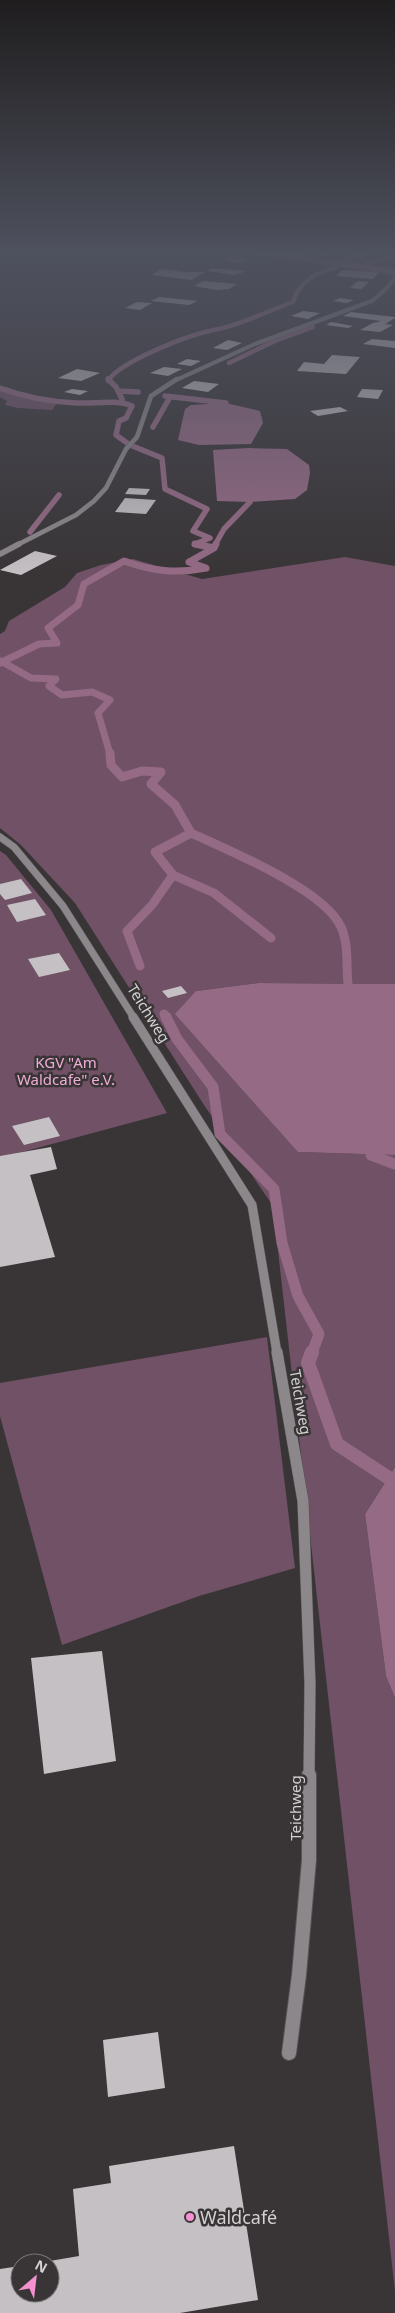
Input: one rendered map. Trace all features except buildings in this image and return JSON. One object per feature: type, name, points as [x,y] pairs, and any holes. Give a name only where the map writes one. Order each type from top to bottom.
[{"type":"street","points":[[0,554],[76,515],[94,501],[106,488],[126,449],[137,437],[151,396],[162,387],[225,358]]},
{"type":"street","name":"Teichweg","points":[[0,836],[14,847],[63,906],[252,1205],[303,1500],[310,1684],[310,1860],[300,1975],[289,2053]]},
{"type":"green space","points":[[0,386],[41,399],[58,401],[52,410],[18,408],[5,405],[7,401],[0,397]]},
{"type":"green space","points":[[345,557],[395,566],[395,984],[258,983],[196,991],[298,1152],[395,1155],[395,1467],[365,1514],[386,1676],[395,1698],[395,2291],[273,1206],[204,1105],[75,903],[21,845],[0,828],[0,634],[5,631],[9,621],[65,587],[77,573],[101,565],[133,559],[202,579]]},
{"type":"green space","name":"KGV \"Am Waldcafe\" e.V.","points":[[0,851],[6,855],[51,910],[167,1113],[0,1158]]},
{"type":"green space","points":[[267,1337],[295,1568],[199,1596],[62,1645],[0,1416],[0,1383]]},
{"type":"shaded area","points":[[226,403],[260,411],[263,423],[251,444],[199,445],[178,440],[185,409],[191,405]]},
{"type":"shaded area","points":[[248,448],[287,449],[309,465],[310,473],[307,490],[295,499],[250,502],[217,501],[213,450]]},
{"type":"shaded area","points":[[258,983],[395,984],[395,1155],[298,1152],[175,1014],[196,991]]},
{"type":"shaded area","points":[[395,1467],[395,1698],[386,1676],[365,1514]]},
{"type":"waterway","points":[[109,380],[123,367],[139,358]]},
{"type":"waterway","points":[[229,363],[240,358]]},
{"type":"waterway","points":[[109,380],[118,391]]},
{"type":"waterway","points":[[0,388],[58,402],[112,402],[132,406],[126,418],[119,421],[116,435],[130,445],[162,458],[165,489],[207,509],[193,531],[210,538],[195,544]]},
{"type":"waterway","points":[[118,391],[138,392]]},
{"type":"waterway","points":[[118,391],[122,399]]},
{"type":"waterway","points":[[165,396],[226,403]]},
{"type":"waterway","points":[[153,427],[170,397]]},
{"type":"waterway","points":[[30,532],[59,495]]},
{"type":"waterway","points":[[215,545],[224,529],[250,502]]},
{"type":"waterway","points":[[195,544],[201,545]]},
{"type":"waterway","points":[[195,544],[214,548]]},
{"type":"waterway","points":[[214,548],[216,544]]},
{"type":"waterway","points":[[2,662],[39,644],[57,643],[48,628],[78,605],[84,584],[124,561],[164,570],[195,570],[206,568],[189,562],[214,548]]},
{"type":"waterway","points":[[2,662],[31,678],[56,679],[49,686],[62,695],[92,692],[110,700],[98,713],[110,754]]},
{"type":"waterway","points":[[110,753],[111,765],[122,777],[142,771],[161,772],[151,784],[175,805],[191,833]]},
{"type":"waterway","points":[[173,875],[155,852],[191,833]]},
{"type":"waterway","points":[[191,833],[274,872],[316,899],[331,913],[344,934],[348,984]]},
{"type":"waterway","points":[[140,966],[127,931],[152,905],[173,875]]},
{"type":"waterway","points":[[173,875],[214,893],[271,938]]},
{"type":"waterway","points":[[164,1014],[166,1018]]},
{"type":"waterway","points":[[166,1017],[177,1039],[213,1087],[220,1134],[274,1189],[282,1243],[298,1296],[319,1334],[312,1353]]},
{"type":"waterway","points":[[371,1155],[395,1164]]},
{"type":"waterway","points":[[312,1352],[308,1363],[337,1444],[395,1482]]},
{"type":"place","name":"Waldcafé","points":[[190,2217]]}]
